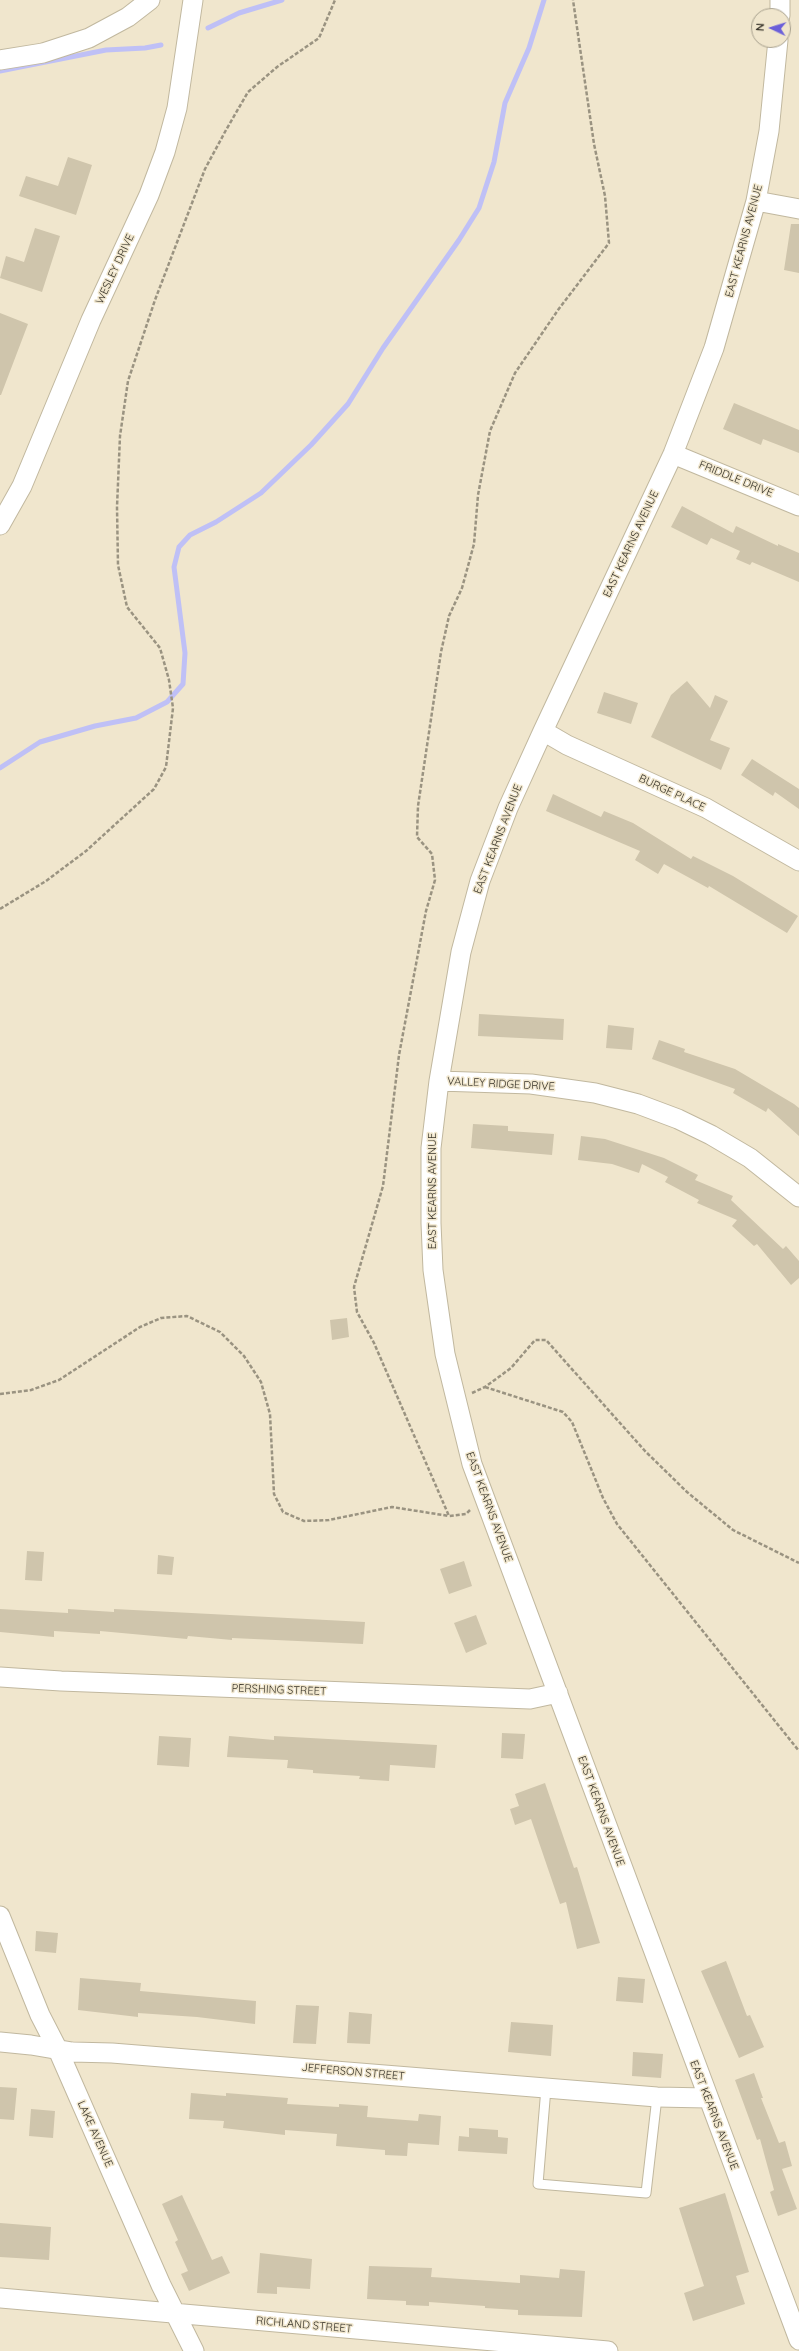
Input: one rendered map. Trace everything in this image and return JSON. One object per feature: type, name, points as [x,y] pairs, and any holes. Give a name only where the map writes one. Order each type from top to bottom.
[{"type":"street","points":[[0,60],[43,53],[89,38],[128,17],[150,0]]},
{"type":"street","name":"WESLEY DRIVE","points":[[0,525],[24,479],[91,320],[149,196],[165,152],[177,108],[193,0]]},
{"type":"street","name":"EAST KEARNS AVENUE","points":[[777,48],[770,131],[756,201],[714,348],[673,454],[508,808],[480,881],[461,952],[439,1081],[431,1148],[431,1223],[433,1270],[445,1354],[472,1464],[707,2098],[799,2340]]},
{"type":"street","points":[[756,201],[799,209]]},
{"type":"street","name":"FRIDDLE DRIVE","points":[[673,454],[799,506]]},
{"type":"street","name":"BURGE PLACE","points":[[543,731],[567,745],[706,808],[799,861]]},
{"type":"street","name":"VALLEY RIDGE DRIVE","points":[[439,1081],[531,1084],[595,1093],[638,1104],[678,1119],[711,1135],[750,1158],[799,1197]]},
{"type":"street","name":"PERSHING STREET","points":[[0,1677],[61,1681],[530,1699],[558,1693]]},
{"type":"street","name":"LAKE AVENUE","points":[[0,1916],[40,2015],[58,2050],[161,2285],[194,2351]]},
{"type":"street","name":"JEFFERSON STREET","points":[[0,2042],[58,2050],[657,2097],[707,2098]]},
{"type":"street","name":"RICHLAND STREET","points":[[0,2298],[608,2351]]},
{"type":"lane","points":[[546,2088],[538,2184],[646,2194],[657,2097]]},
{"type":"path","points":[[0,909],[46,882],[86,851],[154,789],[166,767],[173,708],[169,680],[160,648],[128,607],[118,566],[117,507],[120,436],[128,381],[155,300],[205,169],[215,150],[248,92],[277,67],[320,38],[336,0]]},
{"type":"path","points":[[449,1516],[374,1344],[357,1312],[354,1287],[383,1186],[399,1055],[426,911],[435,880],[432,854],[417,837],[418,806],[441,652],[449,616],[462,588],[474,544],[478,495],[490,431],[515,373],[558,310],[609,243],[605,196],[594,144],[573,0]]},
{"type":"path","points":[[0,1394],[31,1390],[59,1380],[140,1327],[161,1318],[187,1316],[220,1332],[244,1356],[261,1382],[270,1414],[274,1494],[283,1512],[304,1521],[329,1520],[392,1507],[449,1516],[466,1514],[476,1505]]},
{"type":"path","points":[[472,1401],[471,1393],[485,1387],[511,1368],[535,1340],[546,1340],[645,1451],[687,1492],[733,1530],[799,1563]]},
{"type":"path","points":[[485,1387],[563,1412],[572,1422],[604,1498],[617,1524],[799,1751]]},
{"type":"building","points":[[68,157],[92,165],[76,215],[19,196],[26,176],[58,186]]},
{"type":"building","points":[[791,224],[799,224],[799,273],[784,270]]},
{"type":"building","points":[[35,228],[60,236],[42,292],[0,278],[6,256],[24,262]]},
{"type":"building","points":[[0,313],[28,324],[1,395],[0,395]]},
{"type":"building","points":[[734,403],[799,430],[799,453],[763,439],[761,445],[723,429]]},
{"type":"building","points":[[682,506],[733,533],[736,526],[778,546],[778,544],[799,553],[799,582],[752,562],[750,565],[736,559],[740,551],[711,538],[707,545],[671,527]]},
{"type":"building","points":[[687,681],[710,708],[715,695],[728,701],[710,740],[730,748],[721,770],[651,737],[671,695]]},
{"type":"building","points":[[604,692],[638,703],[631,724],[597,713]]},
{"type":"building","points":[[752,759],[799,789],[799,809],[775,792],[773,796],[741,775]]},
{"type":"building","points":[[553,794],[601,817],[604,811],[633,823],[691,859],[693,856],[733,876],[798,916],[787,933],[709,886],[708,888],[664,864],[658,874],[635,860],[640,851],[546,811]]},
{"type":"building","points":[[479,1014],[564,1019],[563,1040],[478,1036]]},
{"type":"building","points":[[608,1025],[634,1028],[632,1050],[606,1048]]},
{"type":"building","points":[[659,1040],[685,1049],[684,1052],[735,1069],[794,1104],[799,1108],[799,1136],[768,1108],[766,1112],[733,1093],[735,1089],[652,1059]]},
{"type":"building","points":[[473,1124],[508,1126],[508,1131],[554,1134],[552,1155],[471,1148]]},
{"type":"building","points":[[581,1136],[605,1139],[664,1158],[698,1175],[695,1180],[733,1196],[731,1200],[783,1249],[786,1246],[799,1261],[799,1278],[791,1285],[757,1244],[754,1246],[732,1226],[737,1220],[697,1203],[699,1200],[665,1182],[668,1177],[642,1164],[639,1173],[612,1164],[578,1160]]},
{"type":"building","points":[[347,1318],[349,1337],[332,1340],[330,1320]]},
{"type":"building","points":[[27,1551],[44,1552],[42,1581],[25,1580]]},
{"type":"building","points":[[158,1555],[174,1557],[172,1575],[157,1574]]},
{"type":"building","points":[[464,1561],[472,1586],[449,1594],[440,1569]]},
{"type":"building","points":[[0,1609],[68,1613],[68,1609],[114,1612],[114,1609],[365,1622],[363,1644],[232,1638],[232,1640],[188,1636],[187,1639],[100,1631],[100,1634],[54,1631],[54,1637],[0,1632]]},
{"type":"building","points":[[476,1615],[487,1644],[466,1653],[454,1623]]},
{"type":"building","points":[[502,1733],[525,1734],[523,1759],[501,1758]]},
{"type":"building","points":[[159,1736],[191,1738],[189,1767],[157,1765]]},
{"type":"building","points":[[229,1736],[274,1740],[274,1736],[437,1745],[435,1768],[390,1765],[389,1781],[359,1779],[360,1776],[313,1773],[313,1770],[287,1768],[288,1760],[227,1757]]},
{"type":"building","points":[[545,1783],[574,1868],[577,1867],[600,1943],[577,1949],[566,1902],[560,1904],[531,1819],[515,1825],[510,1809],[519,1806],[515,1794]]},
{"type":"building","points":[[36,1931],[58,1933],[56,1953],[35,1951]]},
{"type":"building","points":[[726,1961],[747,2016],[750,2015],[764,2047],[739,2058],[701,1971]]},
{"type":"building","points":[[618,1977],[645,1979],[643,2003],[616,2001]]},
{"type":"building","points":[[80,1978],[141,1983],[140,1991],[256,2001],[255,2024],[197,2017],[138,2013],[138,2017],[78,2010]]},
{"type":"building","points":[[296,2005],[319,2006],[316,2044],[293,2043]]},
{"type":"building","points":[[349,2012],[372,2014],[370,2044],[347,2043]]},
{"type":"building","points":[[511,2022],[553,2025],[551,2056],[508,2052]]},
{"type":"building","points":[[633,2052],[663,2054],[661,2078],[632,2076]]},
{"type":"building","points":[[754,2073],[763,2098],[761,2098],[779,2143],[785,2141],[792,2166],[782,2169],[797,2209],[778,2216],[770,2192],[774,2190],[760,2139],[757,2140],[735,2080]]},
{"type":"building","points":[[0,2087],[17,2088],[14,2120],[0,2119]]},
{"type":"building","points":[[191,2093],[226,2096],[226,2093],[288,2098],[287,2104],[339,2107],[339,2104],[368,2106],[367,2117],[418,2121],[419,2114],[441,2116],[439,2145],[408,2143],[407,2156],[385,2155],[385,2150],[336,2146],[337,2134],[285,2130],[285,2135],[223,2128],[224,2121],[189,2119]]},
{"type":"building","points":[[31,2109],[55,2111],[53,2138],[29,2136]]},
{"type":"building","points":[[469,2128],[498,2130],[498,2137],[508,2138],[507,2154],[458,2151],[459,2136],[469,2137]]},
{"type":"building","points":[[725,2193],[749,2272],[736,2276],[745,2304],[693,2321],[684,2293],[704,2286],[679,2208]]},
{"type":"building","points":[[182,2195],[212,2260],[222,2256],[230,2273],[189,2291],[181,2274],[188,2271],[175,2242],[178,2240],[162,2204]]},
{"type":"building","points":[[0,2223],[51,2227],[49,2260],[0,2257]]},
{"type":"building","points":[[260,2253],[312,2259],[310,2289],[277,2287],[277,2294],[257,2293]]},
{"type":"building","points":[[369,2266],[432,2268],[431,2277],[520,2283],[520,2275],[559,2278],[560,2269],[585,2271],[582,2317],[518,2315],[518,2310],[485,2308],[485,2306],[429,2302],[429,2306],[406,2305],[406,2301],[367,2299]]},
{"type":"waterway","points":[[208,28],[239,13],[282,0]]},
{"type":"waterway","points":[[0,768],[40,742],[95,726],[136,718],[167,702],[183,684],[185,653],[174,567],[179,547],[190,535],[216,522],[261,493],[311,445],[348,404],[383,348],[459,240],[479,208],[494,162],[505,103],[529,48],[544,0]]},
{"type":"waterway","points":[[0,71],[106,50],[145,48],[161,45]]}]
